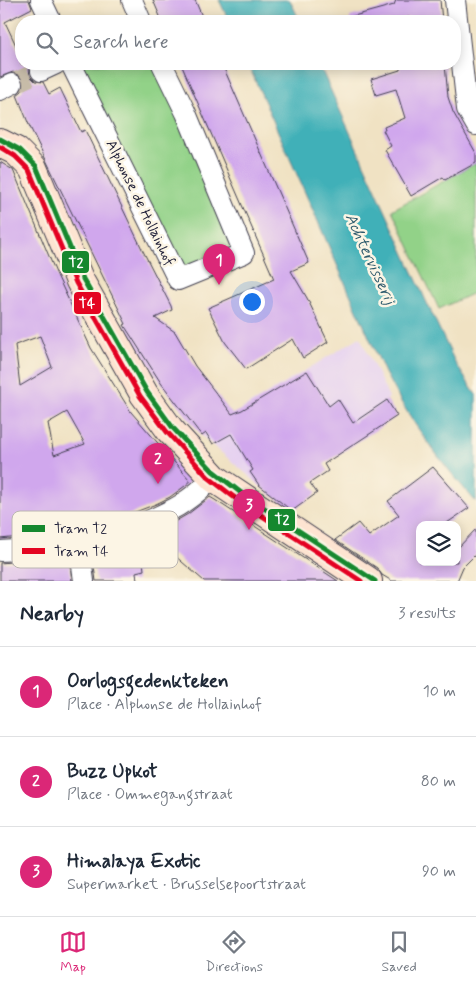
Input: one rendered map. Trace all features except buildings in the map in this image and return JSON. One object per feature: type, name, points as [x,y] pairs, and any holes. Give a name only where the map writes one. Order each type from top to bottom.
[{"type":"street","points":[[41,0],[48,15]]},
{"type":"street","points":[[132,0],[138,15]]},
{"type":"street","points":[[454,0],[456,15]]},
{"type":"street","points":[[461,59],[467,109],[476,125]]},
{"type":"street","name":"Alphonse de Hollainhof","points":[[74,70],[178,280],[244,254],[186,113],[165,70]]},
{"type":"street","points":[[0,125],[2,132],[0,137]]},
{"type":"street","points":[[0,143],[25,158],[36,174],[80,281],[144,394],[170,430],[214,478],[368,581]]},
{"type":"street","points":[[168,511],[183,503],[214,478]]},
{"type":"street","points":[[82,568],[84,581]]},
{"type":"shaded area","points":[[360,337],[389,397],[307,453],[313,462],[270,494],[202,436],[232,415]]},
{"type":"green space","points":[[80,70],[159,70],[235,246],[179,269]]},
{"type":"green space","points":[[476,163],[476,292],[439,309],[392,210]]},
{"type":"water","points":[[219,0],[290,0],[297,15],[226,15]]},
{"type":"water","name":"Achtervisserij","points":[[251,70],[322,70],[427,303],[456,364],[476,395],[476,502],[426,440],[404,408],[385,373]]},
{"type":"tunnel","points":[[12,84],[41,71]]},
{"type":"tram line","name":"T2","points":[[0,139],[20,150],[36,166],[83,279],[147,392],[173,428],[213,471],[240,492],[375,581]]},
{"type":"tram line","name":"T4","points":[[0,147],[15,156],[29,170],[76,283],[140,396],[167,432],[208,477],[235,498],[361,581]]},
{"type":"place","name":"Oorlogsgedenkteken","points":[[219,285]]},
{"type":"place","name":"Buzz Upkot","points":[[158,484]]},
{"type":"place","name":"Himalaya Exotic","points":[[249,530]]}]
